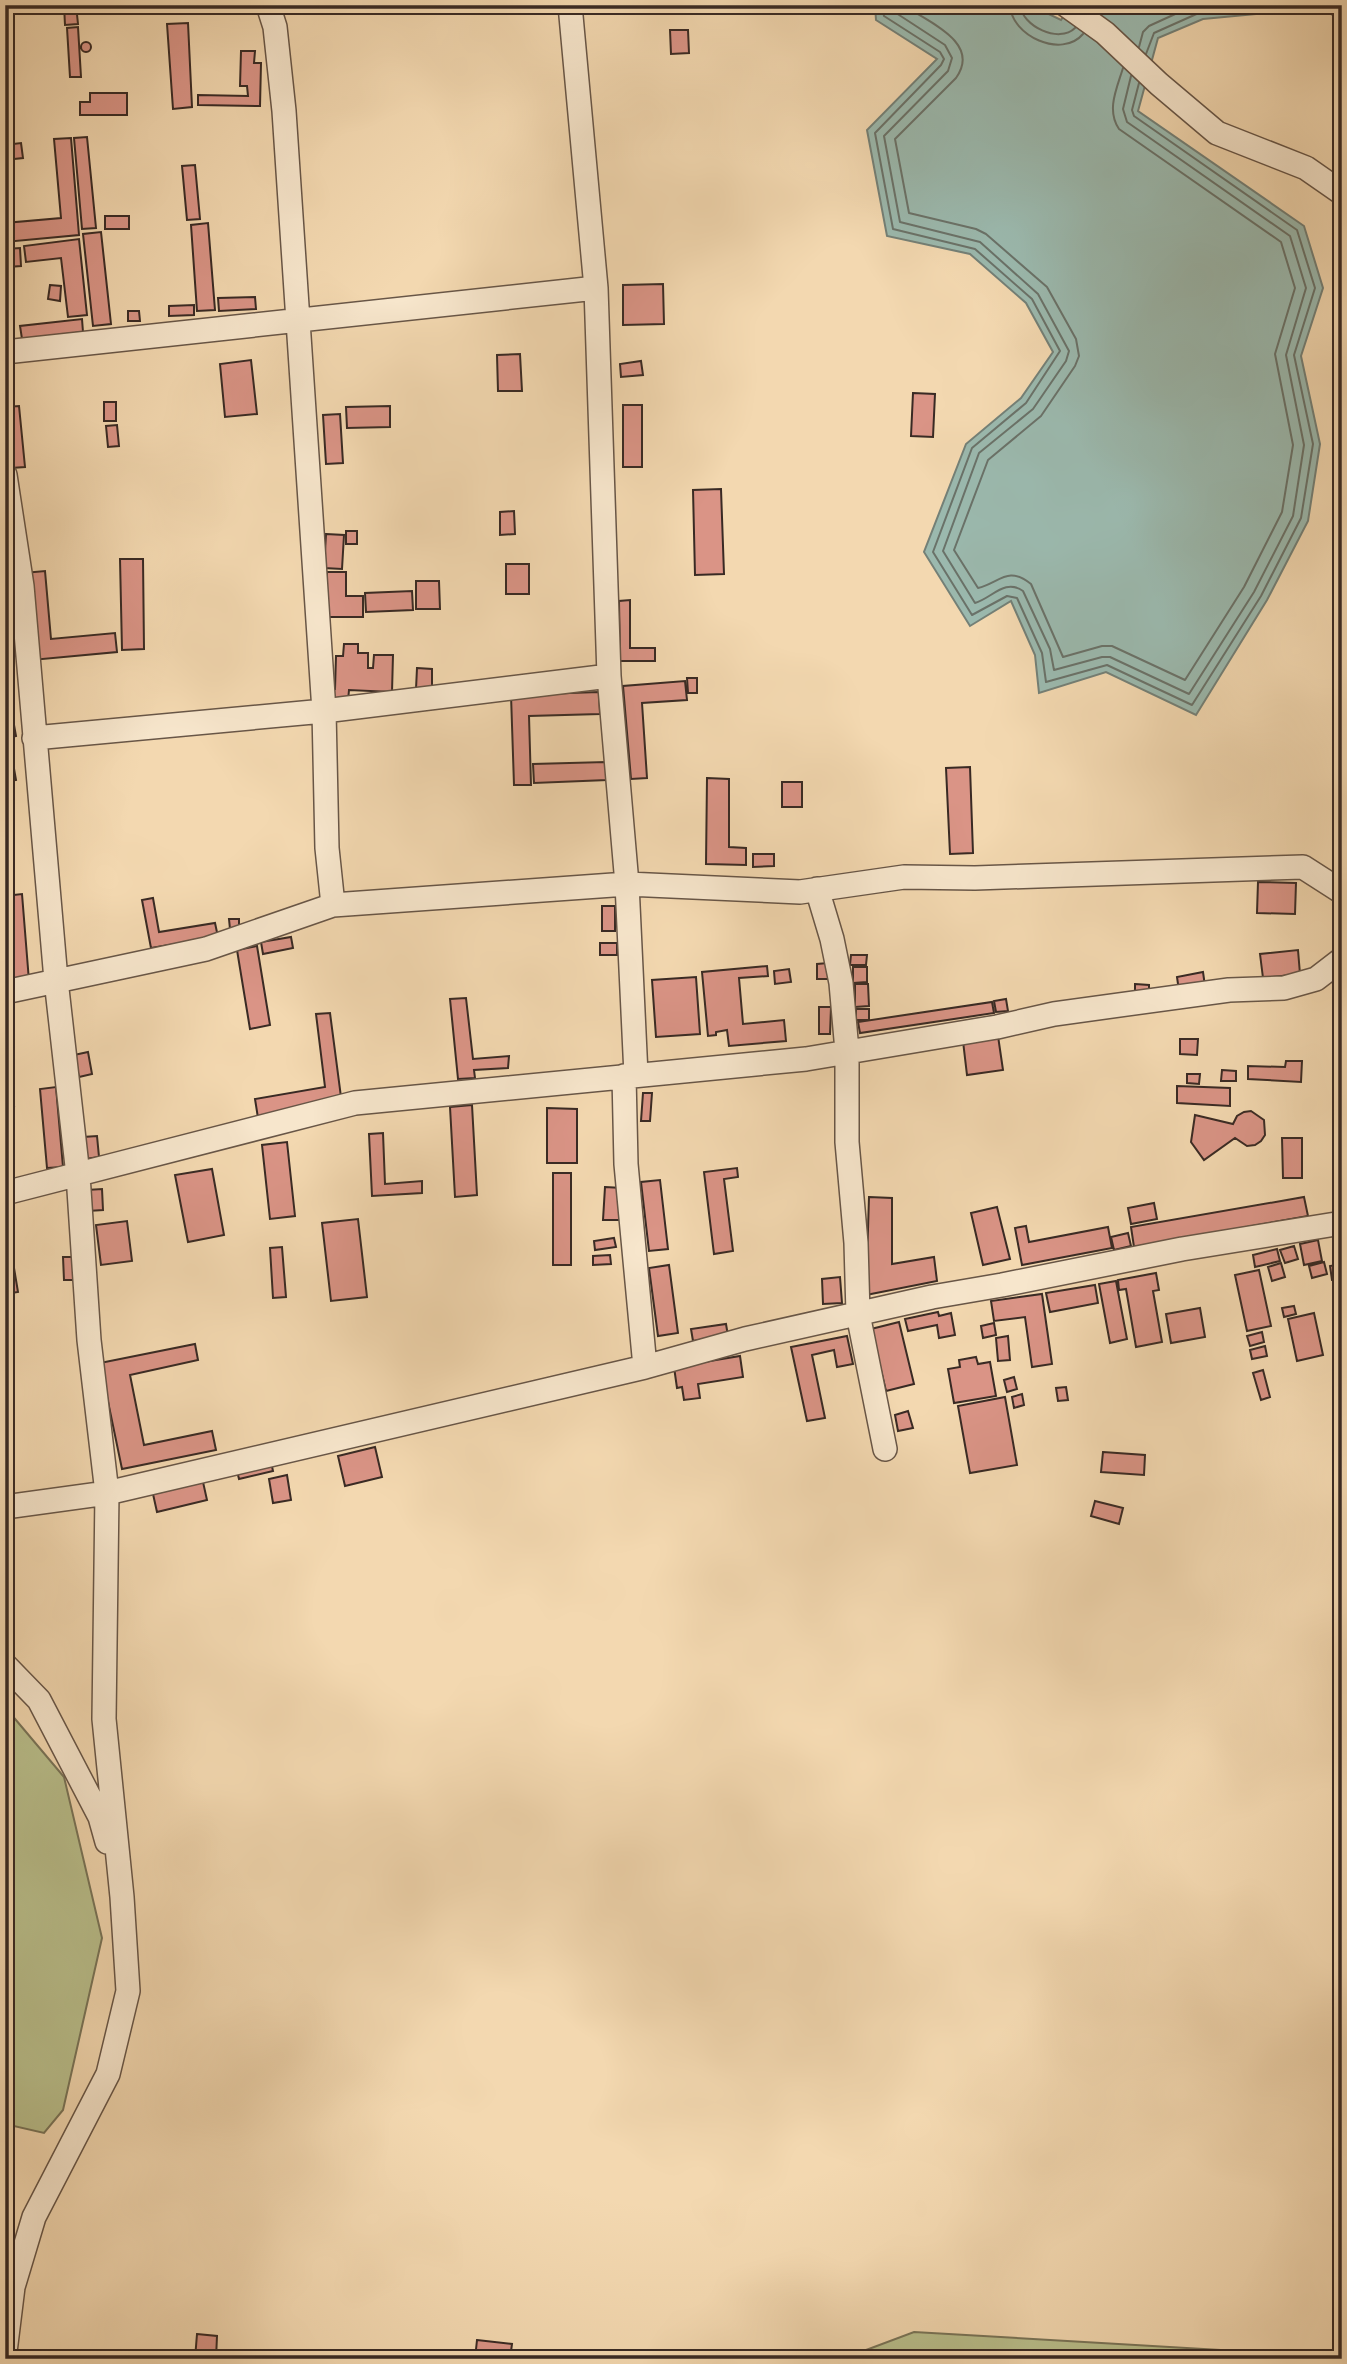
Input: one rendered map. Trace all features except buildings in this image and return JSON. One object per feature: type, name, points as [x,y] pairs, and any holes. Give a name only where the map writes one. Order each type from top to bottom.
[{"type":"street","points":[[268,5],[275,27],[284,111],[324,711],[327,848],[333,905]]},
{"type":"street","points":[[570,5],[596,289],[609,676],[627,884],[630,1076],[626,1164],[645,1367]]},
{"type":"street","points":[[1066,5],[1105,33],[1217,133],[1306,168],[1342,193]]},
{"type":"street","points":[[5,352],[596,289]]},
{"type":"street","points":[[5,475],[13,588],[34,737],[55,980],[78,1175],[89,1340],[107,1493],[104,1719],[122,1897],[128,1991],[108,2074],[34,2217],[13,2287],[5,2353]]},
{"type":"street","points":[[34,737],[324,711],[609,676]]},
{"type":"street","points":[[5,992],[206,949],[333,905],[627,884],[800,892],[904,877],[975,878],[1303,867],[1342,892]]},
{"type":"street","points":[[817,889],[841,983],[848,1051],[847,1142],[856,1243],[858,1314],[885,1449]]},
{"type":"street","points":[[5,1193],[355,1103],[806,1059],[997,1027],[1054,1014],[1229,990],[1284,988],[1316,979],[1342,959]]},
{"type":"street","points":[[5,1507],[107,1493],[645,1367],[745,1339],[858,1314],[1182,1249],[1342,1223]]},
{"type":"street","points":[[5,1665],[39,1700],[100,1817],[122,1897]]},
{"type":"green space","points":[[5,1707],[64,1777],[102,1938],[63,2110],[44,2133],[5,2124]]},
{"type":"green space","points":[[914,2332],[1342,2357],[1342,2359],[842,2359]]},
{"type":"water","points":[[875,5],[1030,5],[1061,20],[1071,5],[1342,5],[1342,20],[1320,8],[1203,19],[1158,38],[1138,111],[1304,226],[1323,288],[1301,356],[1320,444],[1308,521],[1267,600],[1196,715],[1106,672],[1039,693],[1035,655],[1011,601],[970,626],[924,552],[966,444],[1021,398],[1053,352],[1026,303],[970,254],[887,236],[867,130],[937,59],[876,20]]}]
